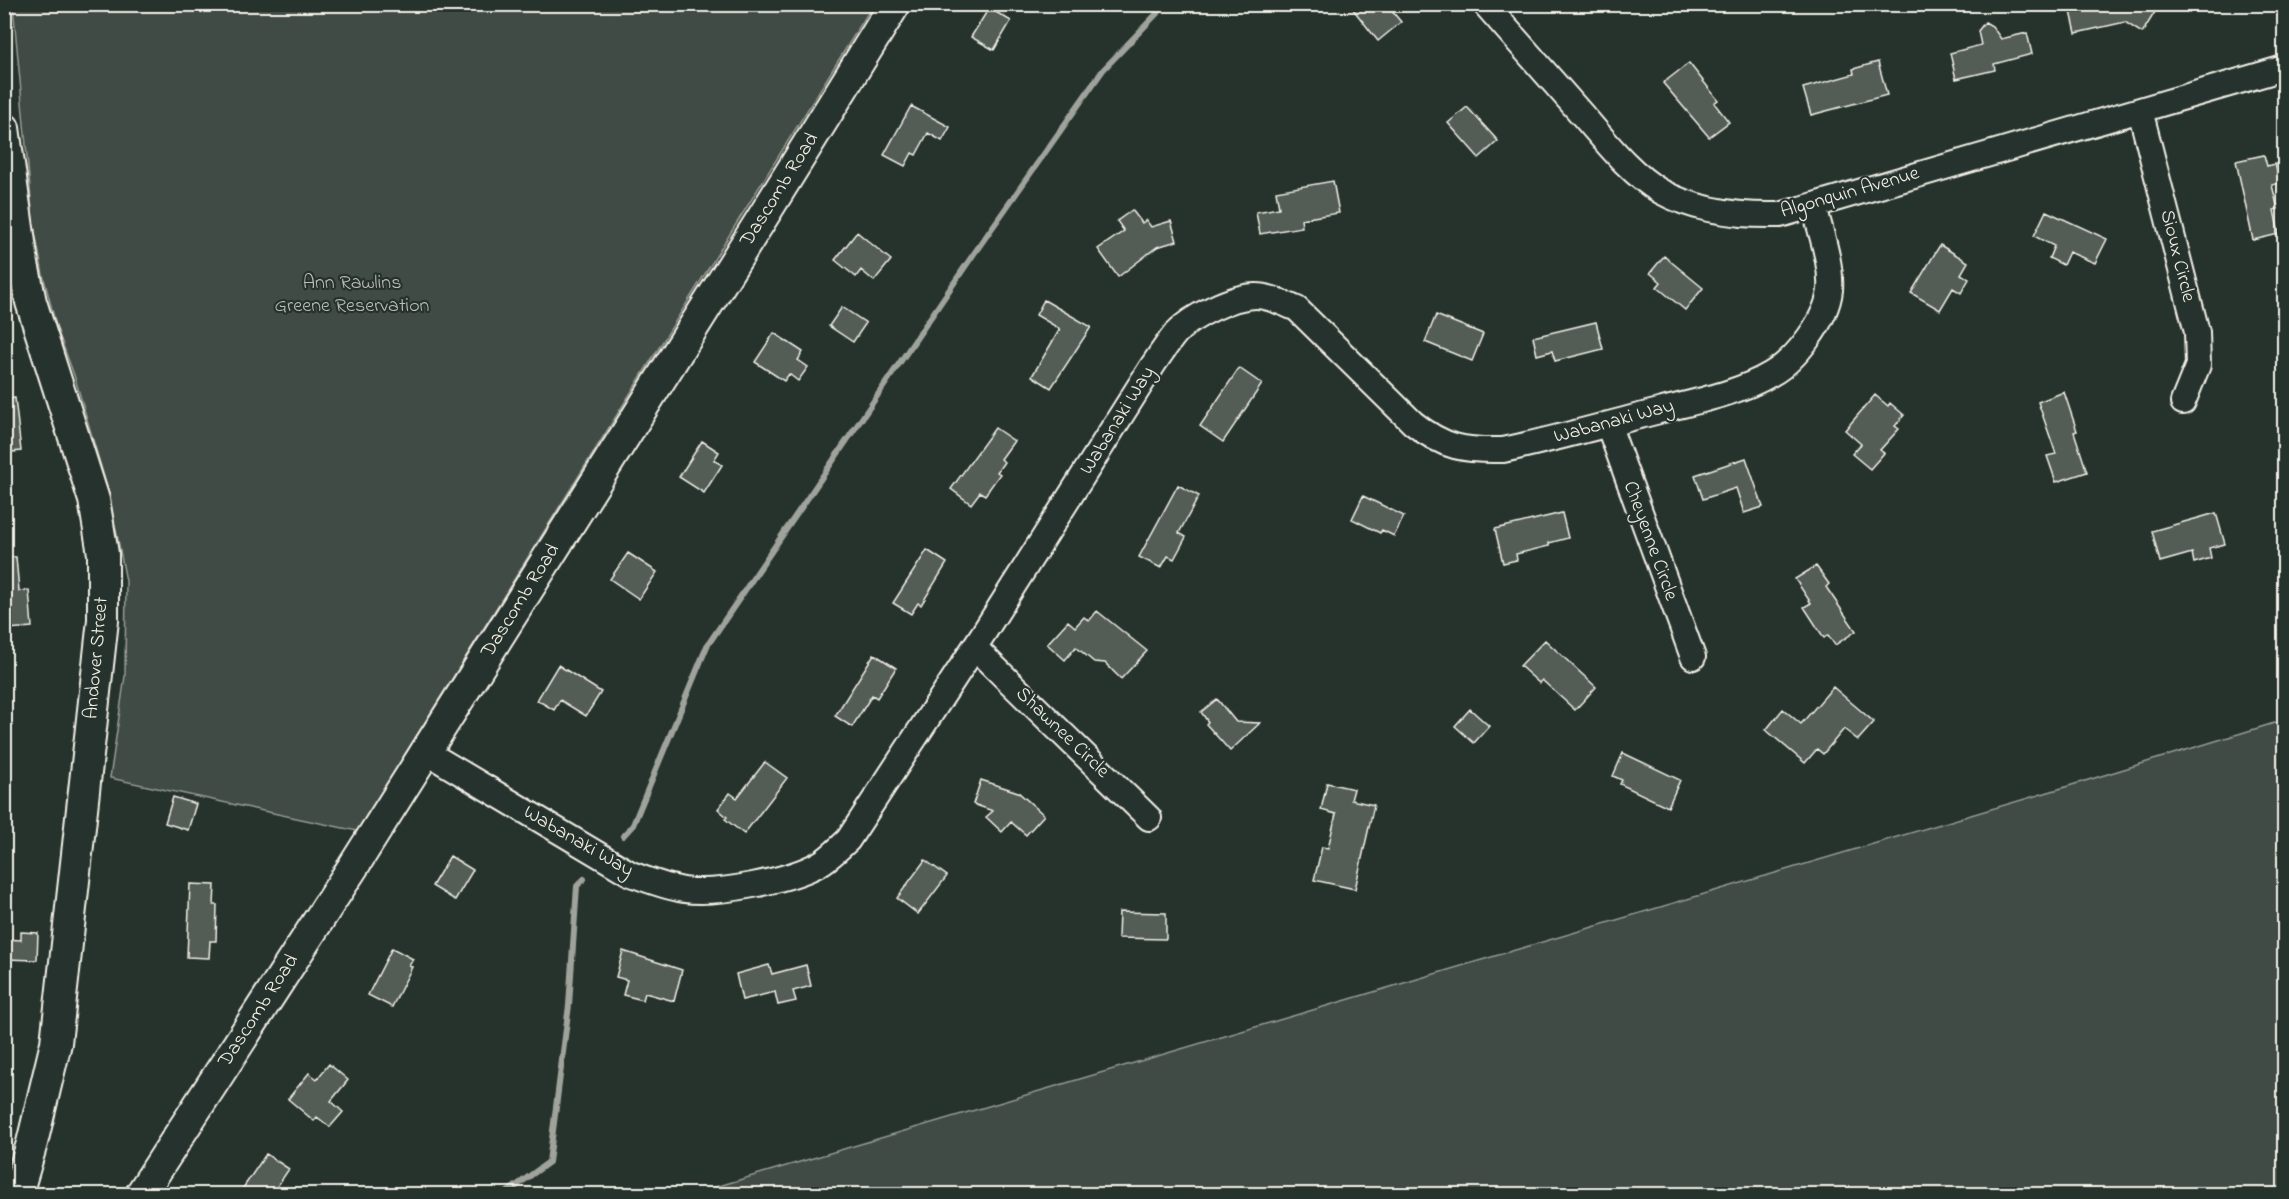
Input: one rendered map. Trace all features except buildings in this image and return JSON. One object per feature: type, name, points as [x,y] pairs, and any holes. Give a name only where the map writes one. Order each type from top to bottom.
[{"type":"main road","name":"Dascomb Road","points":[[143,1194],[426,752],[895,4]]},
{"type":"main road","name":"Andover Street","points":[[4,128],[22,264],[31,302],[94,500],[103,554],[103,620],[56,1043],[17,1194]]},
{"type":"street","name":"Algonquin Avenue","points":[[1485,4],[1631,167],[1660,190],[1685,202],[1712,210],[1751,216],[1780,215],[2284,68]]},
{"type":"street","name":"Sioux Circle","points":[[2140,110],[2197,332],[2198,365],[2183,402]]},
{"type":"street","name":"Wabanaki Way","points":[[426,752],[631,874],[665,886],[686,890],[745,887],[820,864],[848,840],[975,648],[1144,377],[1177,332],[1201,314],[1256,296],[1276,300],[1297,309],[1413,423],[1430,436],[1445,444],[1478,451],[1503,450],[1734,391],[1772,374],[1792,358],[1810,336],[1822,315],[1830,291],[1829,269],[1814,205]]},
{"type":"street","name":"Cheyenne Circle","points":[[1608,424],[1693,657]]},
{"type":"street","name":"Shawnee Circle","points":[[975,648],[1149,818]]},
{"type":"green space","name":"Ann Rawlins Greene Reservation","points":[[13,5],[873,5],[357,831],[110,778],[125,676],[126,581],[109,494],[74,375],[57,329],[43,275],[33,221]]},
{"type":"green space","points":[[2284,720],[2284,1194],[692,1194],[2062,788]]},
{"type":"waterway","points":[[623,836],[633,825],[707,646],[973,255],[1103,70],[1166,4]]},
{"type":"waterway","points":[[505,1194],[549,1162],[569,1005],[577,886],[584,879]]}]
